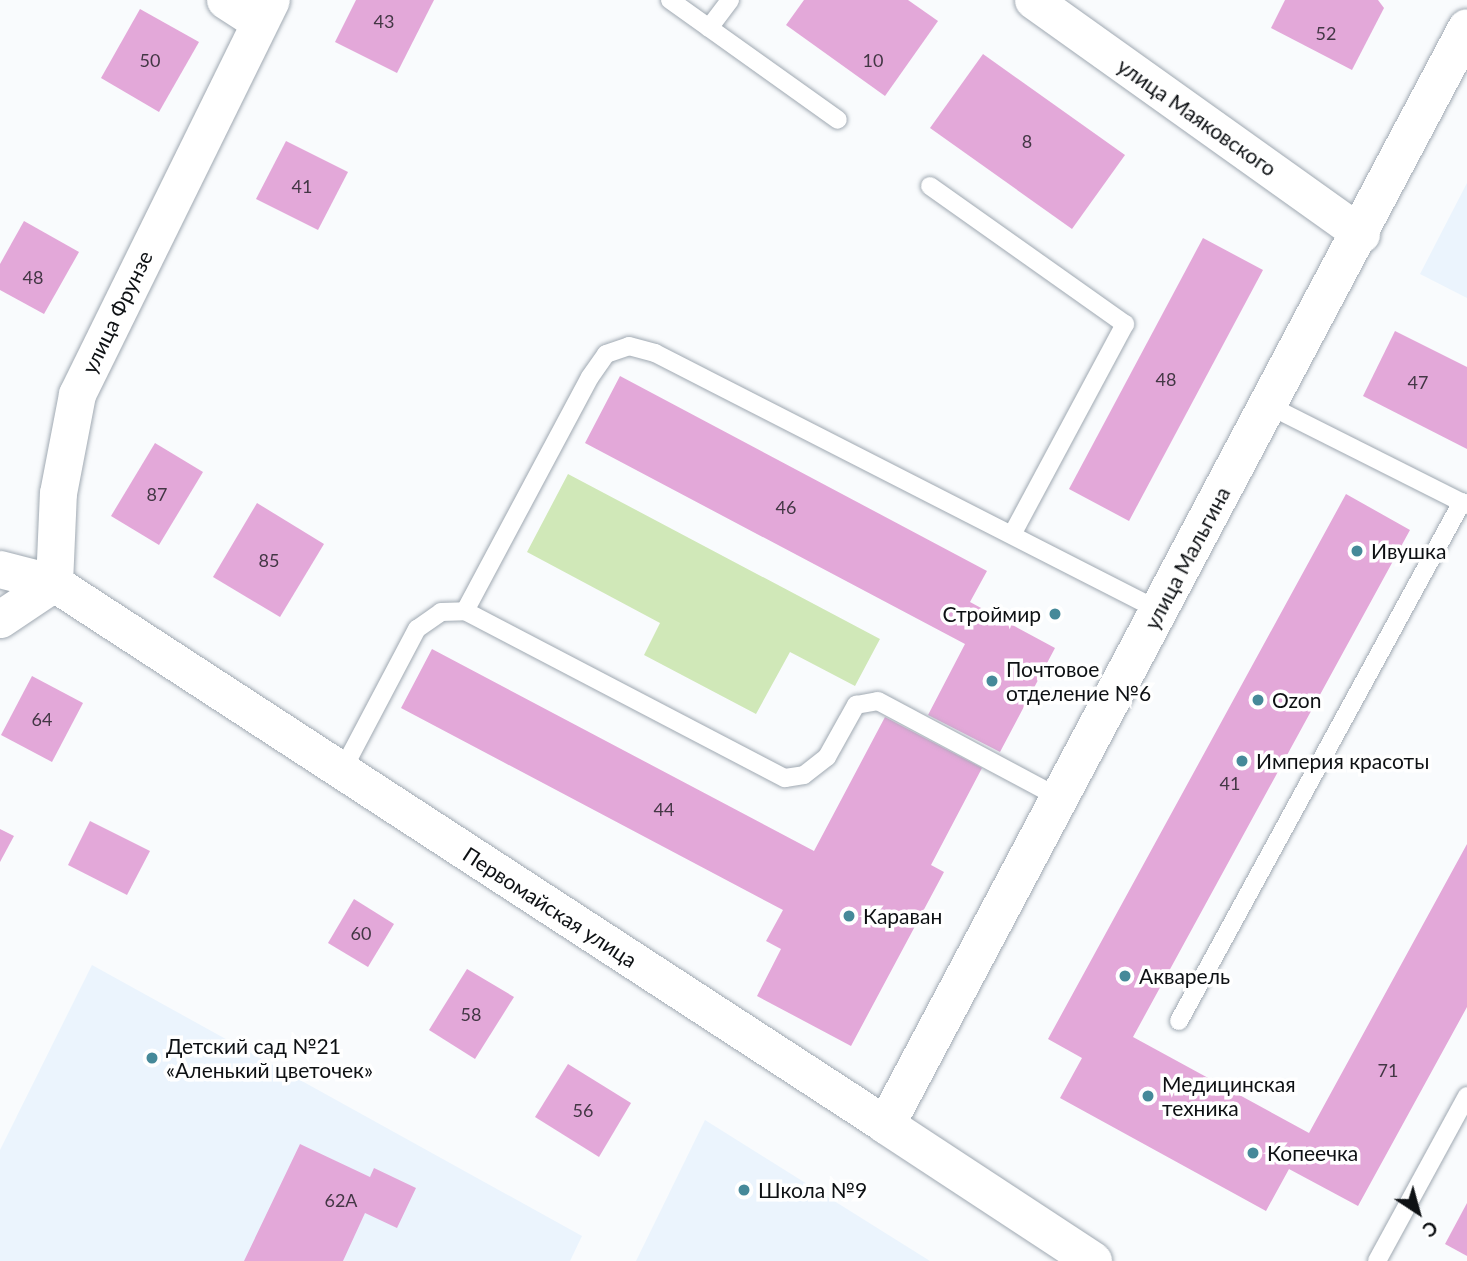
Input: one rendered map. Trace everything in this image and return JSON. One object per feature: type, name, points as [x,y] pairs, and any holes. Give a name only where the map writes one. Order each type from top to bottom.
[{"type":"street","points":[[225,0],[265,11]]},
{"type":"street","name":"улица Маяковского","points":[[1033,0],[1361,233]]},
{"type":"street","name":"улица Фрунзе","points":[[54,583],[58,493],[77,394],[265,11]]},
{"type":"street","name":"улица Мальгина","points":[[886,1125],[1361,233],[1467,28]]},
{"type":"street","name":"Первомайская улица","points":[[0,569],[54,583],[1093,1261]]},
{"type":"street","points":[[0,619],[54,583]]},
{"type":"lane","points":[[670,0],[838,120]]},
{"type":"lane","points":[[709,28],[730,0]]},
{"type":"lane","points":[[930,186],[1125,324],[1012,535]]},
{"type":"lane","points":[[465,611],[590,377],[606,355],[629,346],[655,353],[1158,610]]},
{"type":"lane","points":[[1179,1021],[1464,504],[1268,405]]},
{"type":"lane","points":[[342,771],[417,629],[441,612],[465,611],[785,778],[804,775],[827,757],[856,705],[878,702],[1060,798]]},
{"type":"lane","points":[[1377,1261],[1462,1118],[1467,1096]]},
{"type":"shaded area","points":[[1467,183],[1467,298],[1420,274]]},
{"type":"shaded area","name":"Детский сад №21 «Аленький цветочек»","points":[[92,965],[582,1236],[570,1261],[0,1261],[0,1150]]},
{"type":"shaded area","name":"Школа №9","points":[[705,1120],[930,1261],[636,1261]]},
{"type":"green space","points":[[568,474],[880,639],[855,686],[790,652],[756,714],[644,655],[660,623],[527,552]]},
{"type":"building","points":[[356,0],[434,0],[397,73],[335,42]]},
{"type":"building","points":[[804,0],[908,0],[938,21],[885,96],[786,25]]},
{"type":"building","points":[[1285,0],[1378,0],[1384,8],[1352,70],[1271,28]]},
{"type":"building","points":[[140,9],[199,42],[159,112],[101,78]]},
{"type":"building","points":[[983,54],[1125,155],[1072,229],[930,128]]},
{"type":"building","points":[[286,141],[348,172],[318,230],[256,199]]},
{"type":"building","points":[[24,221],[79,252],[44,314],[0,290],[0,264]]},
{"type":"building","points":[[1203,238],[1263,270],[1129,521],[1069,489]]},
{"type":"building","points":[[1395,331],[1467,367],[1467,449],[1363,396]]},
{"type":"building","points":[[620,376],[987,571],[970,602],[1055,648],[1000,752],[928,715],[965,644],[585,443]]},
{"type":"building","points":[[155,443],[203,472],[159,545],[111,516]]},
{"type":"building","points":[[1346,494],[1410,530],[1133,1037],[1309,1133],[1467,844],[1467,1007],[1358,1206],[1289,1169],[1266,1211],[1060,1098],[1082,1058],[1048,1039]]},
{"type":"building","points":[[257,503],[324,544],[280,617],[213,577]]},
{"type":"building","points":[[432,649],[814,851],[885,717],[982,768],[931,865],[944,872],[851,1046],[757,996],[781,949],[766,941],[783,910],[401,708]]},
{"type":"building","points":[[32,676],[83,703],[52,762],[1,735]]},
{"type":"building","points":[[90,821],[150,851],[127,895],[68,865]]},
{"type":"building","points":[[0,829],[14,836],[0,862]]},
{"type":"building","points":[[354,899],[394,924],[368,967],[328,943]]},
{"type":"building","points":[[467,969],[514,997],[475,1059],[429,1030]]},
{"type":"building","points":[[568,1064],[631,1103],[599,1157],[535,1117]]},
{"type":"building","points":[[300,1144],[370,1177],[374,1168],[416,1188],[397,1228],[365,1213],[343,1261],[244,1261]]},
{"type":"building","points":[[1467,1203],[1467,1256],[1445,1244]]},
{"type":"place","name":"Ивушка","points":[[1357,551]]},
{"type":"place","name":"Строймир","points":[[1055,614]]},
{"type":"place","name":"Почтовое отделение №6","points":[[992,681]]},
{"type":"place","name":"Ozon","points":[[1258,700]]},
{"type":"place","name":"Империя красоты","points":[[1242,761]]},
{"type":"place","name":"Караван","points":[[849,916]]},
{"type":"place","name":"Акварель","points":[[1125,976]]},
{"type":"place","name":"Детский сад №21 «Аленький цветочек»","points":[[152,1058]]},
{"type":"place","name":"Медицинская техника","points":[[1148,1096]]},
{"type":"place","name":"Копеечка","points":[[1253,1153]]},
{"type":"place","name":"Школа №9","points":[[744,1190]]}]
